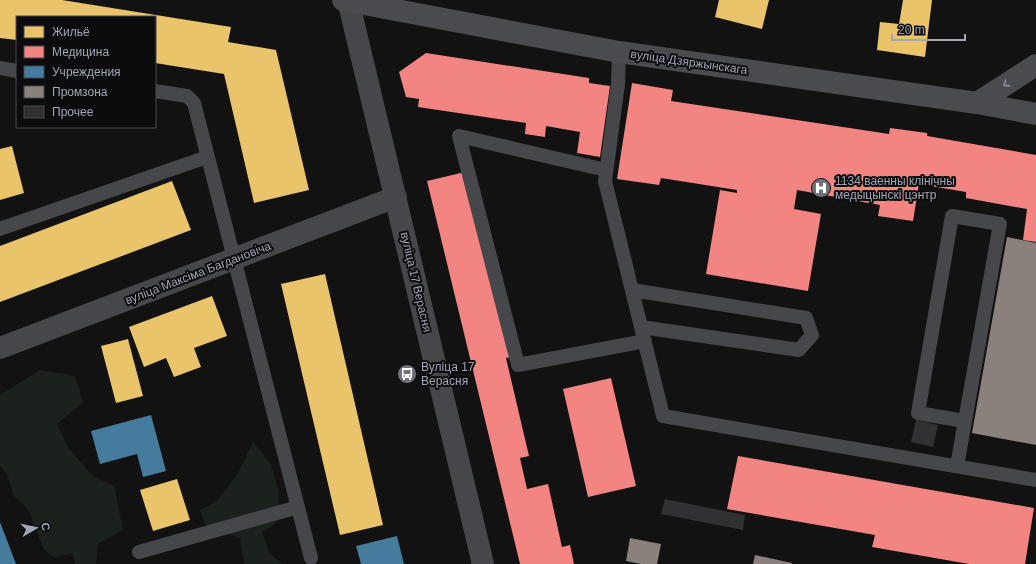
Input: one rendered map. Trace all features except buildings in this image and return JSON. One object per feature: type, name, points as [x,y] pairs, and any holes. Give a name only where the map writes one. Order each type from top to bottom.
[{"type":"main road","name":"вуліца Дзяржынскага","points":[[347,0],[619,52],[977,103],[1036,114]]},
{"type":"main road","points":[[977,103],[1036,65]]},
{"type":"street","name":"вуліца 17 Верасня","points":[[347,0],[484,564]]},
{"type":"street","name":"вуліца Максіма Багдановіча","points":[[0,348],[396,197]]},
{"type":"lane","points":[[619,52],[618,84],[605,181],[663,416],[1036,480]]},
{"type":"lane","points":[[0,68],[16,71]]},
{"type":"lane","points":[[156,91],[187,96],[194,103],[311,558]]},
{"type":"lane","points":[[606,170],[459,136],[518,365],[645,341]]},
{"type":"lane","points":[[0,229],[207,157]]},
{"type":"lane","points":[[957,466],[1000,224],[952,216],[918,413],[964,421]]},
{"type":"lane","points":[[632,290],[806,318],[812,335],[799,350],[641,327]]},
{"type":"lane","points":[[140,552],[298,507]]},
{"type":"shaded area","points":[[40,370],[75,376],[83,402],[57,424],[69,449],[93,476],[114,486],[123,530],[98,544],[96,564],[75,564],[73,553],[55,558],[44,550],[28,509],[14,496],[7,474],[0,466],[0,395]]},
{"type":"shaded area","points":[[253,442],[271,464],[278,489],[280,520],[262,532],[270,554],[283,564],[244,564],[240,538],[206,527],[200,510],[217,501],[237,475]]},
{"type":"place","name":"1134 ваенны клінічны медыцынскі цэнтр","points":[[821,188]]},
{"type":"place","name":"Вуліца 17 Верасня","points":[[407,374]]}]
